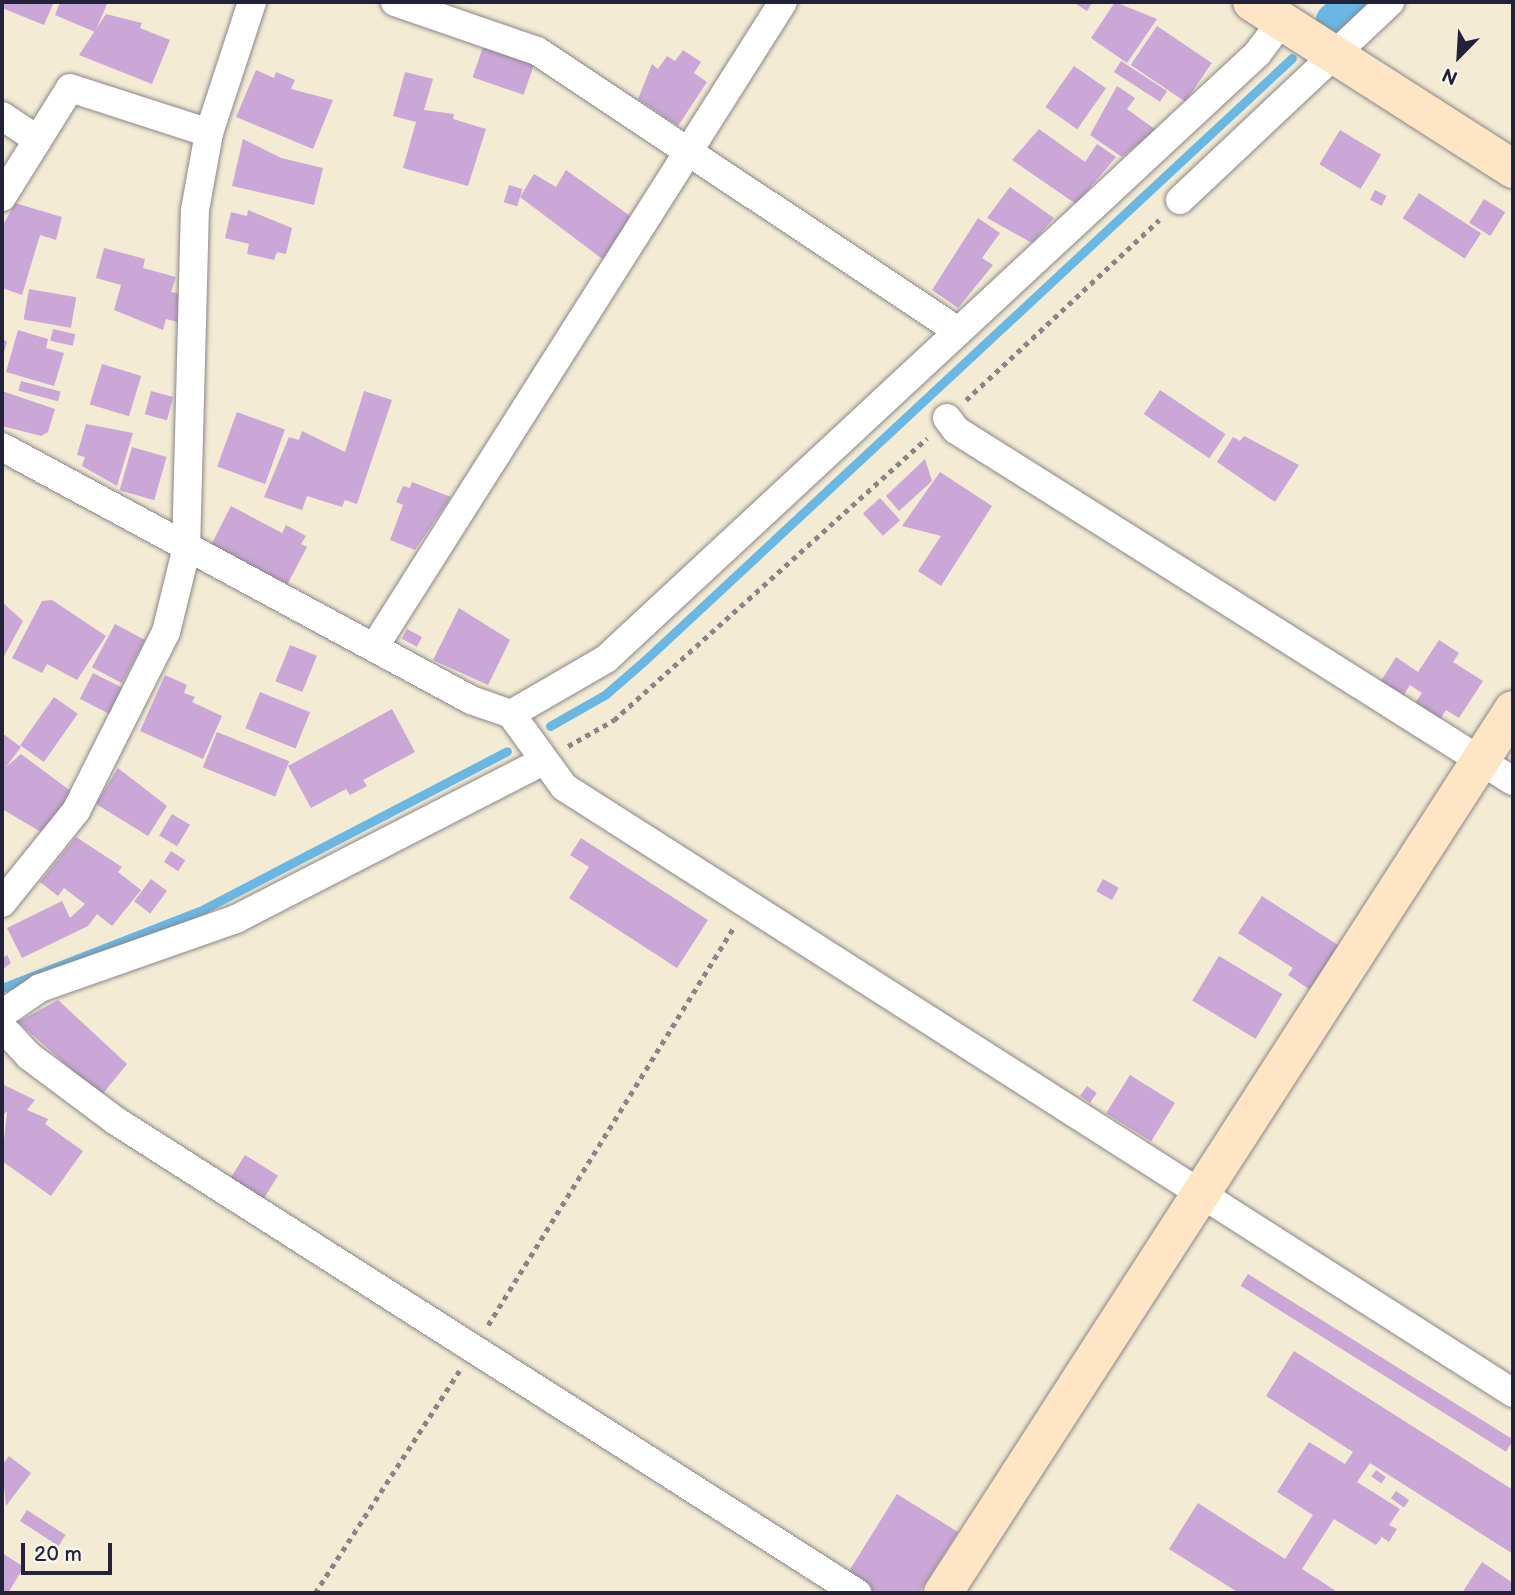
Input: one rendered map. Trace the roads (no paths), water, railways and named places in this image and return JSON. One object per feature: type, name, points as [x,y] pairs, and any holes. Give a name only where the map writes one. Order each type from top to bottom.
[{"type":"street","points":[[2,903],[76,811],[166,632],[186,551],[195,209],[209,133],[252,2]]},
{"type":"street","points":[[395,2],[537,51],[958,331]]},
{"type":"street","points":[[375,646],[783,2]]},
{"type":"street","points":[[1180,200],[1390,2]]},
{"type":"street","points":[[511,714],[606,659],[1257,54],[1267,11],[1513,169]]},
{"type":"street","points":[[2,197],[70,88],[209,133]]},
{"type":"street","points":[[2,116],[38,140]]},
{"type":"street","points":[[947,418],[956,430],[1513,781]]},
{"type":"street","points":[[2,447],[186,551],[375,646],[471,701],[511,714],[564,787],[1200,1196],[1513,1393]]},
{"type":"street","points":[[943,1593],[1513,710]]},
{"type":"street","points":[[2,1014],[40,988],[236,919],[543,761]]},
{"type":"street","points":[[2,1027],[29,1056],[116,1121],[857,1593]]},
{"type":"waterway","points":[[1332,20],[1352,2]]},
{"type":"waterway","points":[[550,726],[606,694],[644,661],[1292,58]]},
{"type":"waterway","points":[[2,988],[200,911],[507,751]]}]
